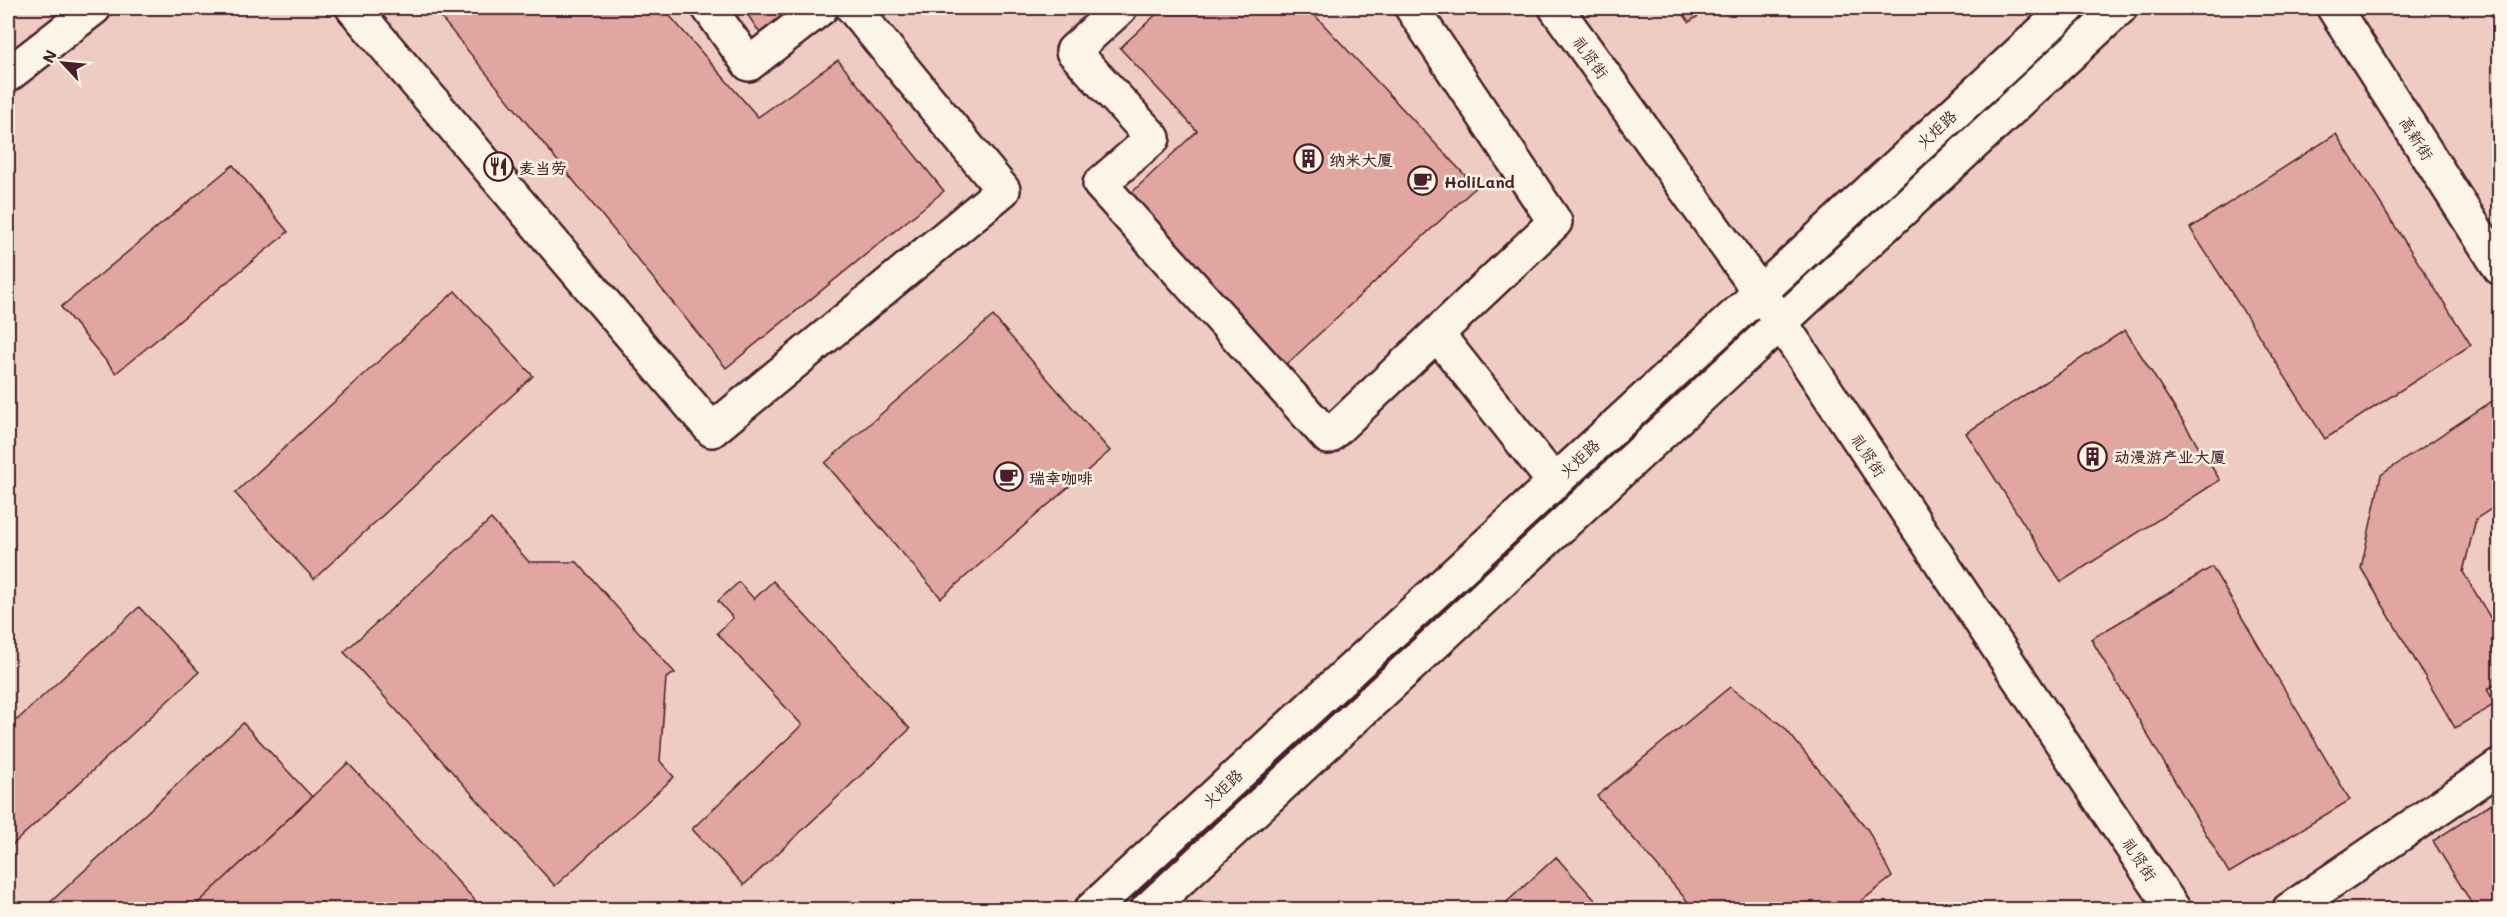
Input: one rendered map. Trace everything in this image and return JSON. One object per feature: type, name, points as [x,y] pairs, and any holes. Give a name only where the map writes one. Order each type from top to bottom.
[{"type":"street","points":[[8,75],[94,8]]},
{"type":"street","points":[[353,8],[712,430],[1002,190],[853,8]]},
{"type":"street","points":[[709,8],[749,64],[821,8]]},
{"type":"street","points":[[1120,8],[1073,51],[1153,138],[1100,184],[1329,437],[1555,222],[1412,8]]},
{"type":"street","name":"礼贤街","points":[[1556,8],[1760,292],[2174,909]]},
{"type":"street","name":"火炬路","points":[[1091,909],[2068,8]]},
{"type":"street","points":[[1147,909],[2120,8]]},
{"type":"street","name":"高新街","points":[[2334,8],[2499,268]]},
{"type":"street","points":[[1437,334],[1554,482]]},
{"type":"street","points":[[2289,909],[2499,766]]},
{"type":"shaded area","points":[[8,8],[2499,8],[2499,909],[8,909]]},
{"type":"building","points":[[446,8],[663,8],[758,117],[838,60],[944,191],[726,368],[438,14]]},
{"type":"building","points":[[743,8],[802,8],[764,39]]},
{"type":"building","name":"纳米大厦","points":[[1163,8],[1308,8],[1476,187],[1286,365],[1128,196],[1197,131],[1120,48]]},
{"type":"building","points":[[1679,8],[1711,8],[1689,22]]},
{"type":"building","points":[[2336,134],[2471,345],[2325,439],[2190,228]]},
{"type":"building","points":[[233,165],[288,232],[116,373],[61,307]]},
{"type":"building","points":[[455,291],[533,376],[314,579],[235,493]]},
{"type":"building","points":[[993,316],[1110,451],[941,598],[825,463]]},
{"type":"building","name":"动漫游产业大厦","points":[[2125,330],[2220,480],[2061,582],[1966,433]]},
{"type":"building","points":[[2500,396],[2500,503],[2476,519],[2463,572],[2500,634],[2500,682],[2487,689],[2495,704],[2455,728],[2361,568],[2381,475]]},
{"type":"building","points":[[491,519],[529,562],[577,562],[675,673],[666,678],[660,761],[674,777],[555,886],[344,652]]},
{"type":"building","points":[[2212,567],[2350,800],[2229,873],[2091,639]]},
{"type":"building","points":[[773,581],[910,729],[744,885],[692,829],[802,725],[717,633],[733,618],[718,601],[739,582],[754,599]]},
{"type":"building","points":[[139,607],[199,672],[10,847],[8,843],[8,710],[17,720]]},
{"type":"building","points":[[1730,687],[1784,727],[1868,830],[1892,877],[1850,910],[1695,910],[1597,796]]},
{"type":"building","points":[[243,723],[312,797],[191,910],[42,910]]},
{"type":"building","points":[[348,763],[484,910],[202,910],[197,904]]},
{"type":"building","points":[[2500,798],[2500,910],[2476,910],[2433,841]]},
{"type":"building","points":[[1556,857],[1604,910],[1498,910]]},
{"type":"place","name":"纳米大厦","points":[[1308,159]]},
{"type":"place","name":"麦当劳","points":[[498,167]]},
{"type":"place","name":"HoliLand","points":[[1423,181]]},
{"type":"place","name":"动漫游产业大厦","points":[[2093,456]]},
{"type":"place","name":"瑞幸咖啡","points":[[1008,477]]}]
